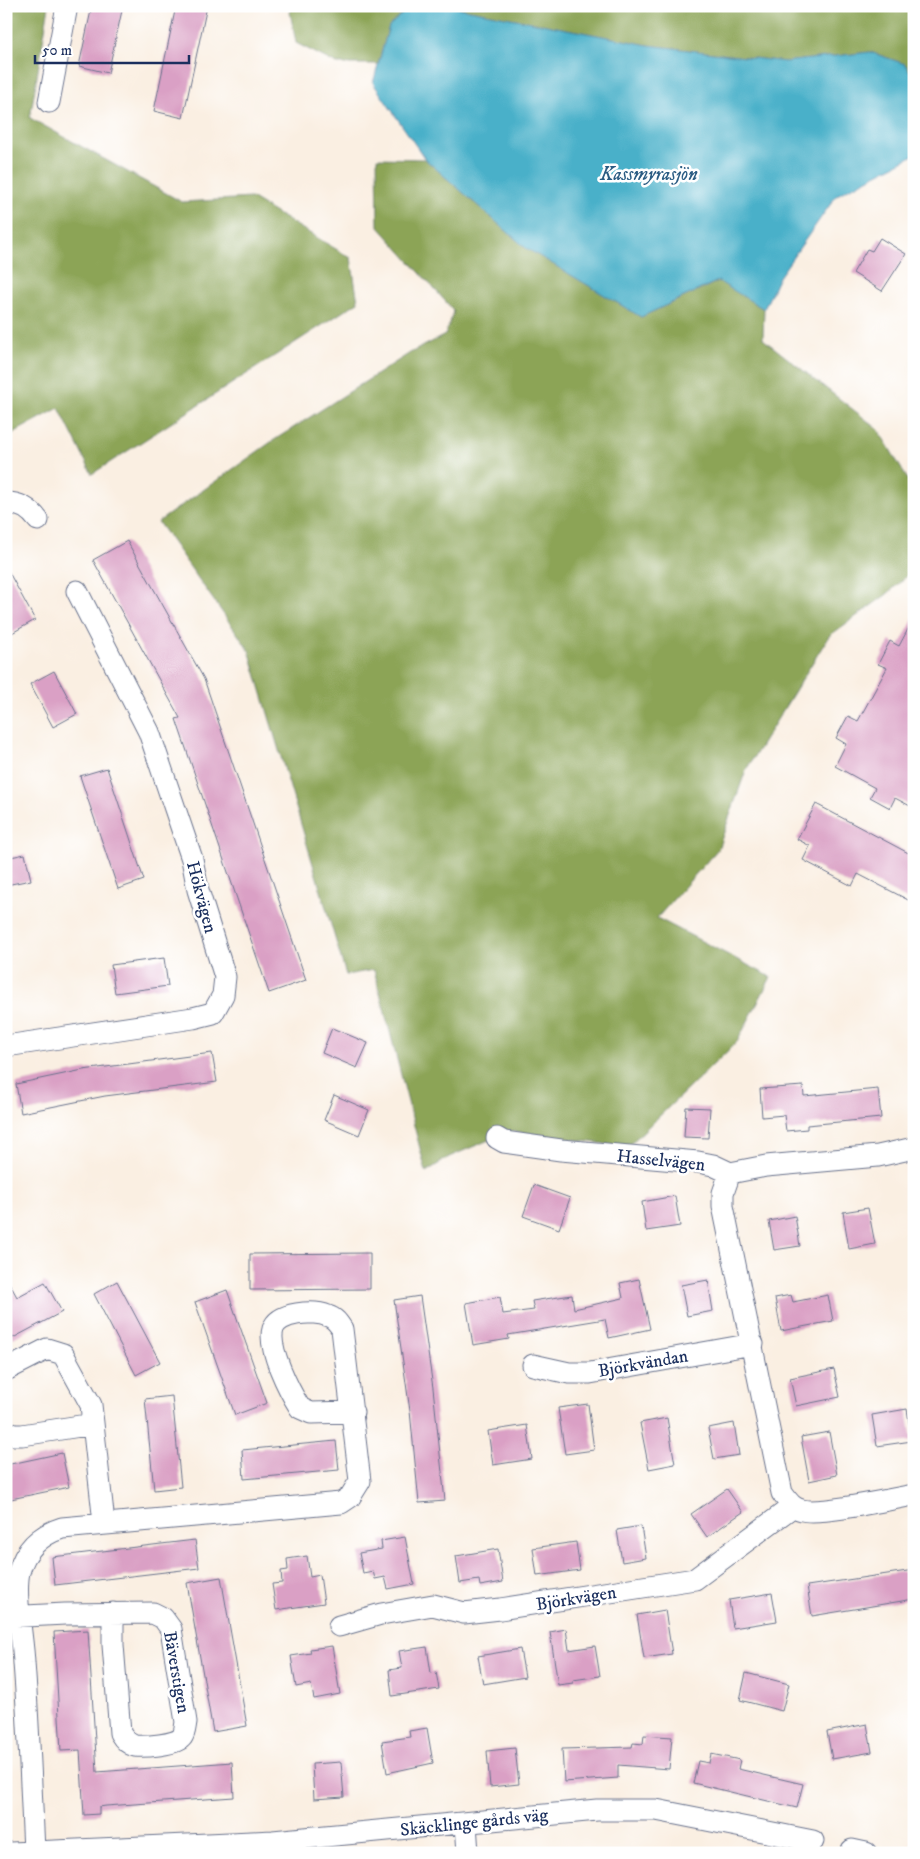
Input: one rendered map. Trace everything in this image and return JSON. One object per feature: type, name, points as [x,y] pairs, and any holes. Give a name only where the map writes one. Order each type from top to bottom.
[{"type":"street","points":[[49,102],[67,6]]},
{"type":"street","points":[[6,503],[26,508],[38,520]]},
{"type":"street","name":"Hökvägen","points":[[6,1046],[193,1018],[213,1012],[223,995],[224,977],[198,890],[192,859],[160,760],[149,732],[77,591]]},
{"type":"street","name":"Hasselvägen","points":[[497,1138],[504,1142],[561,1150],[698,1162],[713,1165],[730,1173],[766,1166],[846,1160],[914,1148]]},
{"type":"street","points":[[730,1173],[722,1193],[723,1206],[753,1344],[782,1493],[792,1507],[803,1511],[914,1495]]},
{"type":"street","points":[[34,1851],[14,1617],[19,1573],[31,1547],[40,1538],[62,1528],[341,1503],[350,1497],[360,1481],[353,1412],[344,1336],[336,1320],[322,1314],[302,1314],[280,1320],[274,1324],[271,1337],[277,1359],[300,1408],[311,1413],[353,1412]]},
{"type":"street","name":"Björkvändan","points":[[533,1365],[569,1373],[590,1373],[753,1344]]},
{"type":"street","points":[[6,1370],[47,1349],[63,1354],[91,1405],[104,1523]]},
{"type":"street","points":[[6,1431],[14,1435],[22,1435],[93,1424]]},
{"type":"street","name":"Björkvägen","points":[[339,1626],[381,1614],[433,1605],[464,1613],[695,1579],[792,1507]]},
{"type":"street","name":"Bäverstigen","points":[[14,1617],[113,1613],[153,1613],[168,1622],[186,1722],[185,1731],[181,1739],[175,1742],[134,1746],[125,1741],[120,1733],[113,1645],[113,1613]]},
{"type":"street","name":"Skäcklinge gårds väg","points":[[11,1853],[34,1851],[209,1849],[578,1812],[630,1810],[680,1814],[813,1842]]},
{"type":"street","points":[[466,1824],[468,1853]]},
{"type":"street","points":[[752,1829],[765,1836],[775,1853]]},
{"type":"green space","points":[[6,6],[49,6],[30,118],[182,202],[251,198],[351,258],[358,302],[92,474],[59,408],[6,437]]},
{"type":"green space","points":[[411,6],[389,26],[378,64],[337,64],[296,43],[289,7]]},
{"type":"green space","points":[[449,6],[914,6],[914,78],[905,64],[870,52],[785,62],[648,45]]},
{"type":"green space","points":[[377,158],[425,159],[526,248],[641,317],[719,281],[764,309],[763,339],[878,429],[914,490],[914,570],[886,595],[829,636],[746,770],[718,849],[657,918],[771,977],[737,1042],[627,1147],[510,1131],[449,1157],[426,1172],[374,970],[346,975],[249,650],[158,522],[271,442],[410,353],[445,335],[454,311],[378,226]]},
{"type":"water","name":"Kassmyrasjön","points":[[411,6],[449,6],[648,45],[785,62],[870,52],[905,64],[914,78],[914,155],[837,195],[779,277],[764,309],[718,281],[641,317],[526,248],[425,159],[373,83],[389,26]]},
{"type":"building","points":[[92,6],[123,6],[108,73],[79,66]]},
{"type":"building","points":[[176,6],[207,6],[183,118],[154,111]]},
{"type":"building","points":[[880,238],[906,254],[882,291],[853,273],[867,249],[872,251]]},
{"type":"building","points":[[127,541],[204,679],[306,980],[269,993],[176,719],[180,718],[93,560]]},
{"type":"building","points":[[6,567],[35,620],[12,633],[6,622]]},
{"type":"building","points":[[914,618],[914,808],[895,798],[890,808],[870,797],[875,788],[835,766],[846,744],[836,738],[848,716],[858,721],[887,668],[878,664],[890,641],[899,646]]},
{"type":"building","points":[[54,671],[77,714],[53,727],[30,684]]},
{"type":"building","points":[[107,768],[144,880],[118,889],[80,776]]},
{"type":"building","points":[[816,804],[914,856],[914,903],[858,874],[852,886],[803,860],[810,846],[797,839]]},
{"type":"building","points":[[25,854],[31,880],[6,885],[6,858]]},
{"type":"building","points":[[164,958],[168,986],[115,993],[111,965]]},
{"type":"building","points":[[332,1028],[368,1043],[357,1068],[322,1053]]},
{"type":"building","points":[[212,1053],[217,1082],[105,1096],[21,1113],[16,1084],[83,1070]]},
{"type":"building","points":[[803,1086],[804,1096],[878,1089],[881,1118],[807,1125],[807,1129],[786,1131],[784,1115],[762,1117],[760,1089]]},
{"type":"building","points":[[334,1095],[369,1110],[359,1135],[324,1120]]},
{"type":"building","points":[[686,1107],[710,1108],[708,1138],[684,1137]]},
{"type":"building","points":[[534,1185],[570,1198],[559,1229],[523,1216]]},
{"type":"building","points":[[675,1196],[680,1226],[646,1231],[642,1202]]},
{"type":"building","points":[[868,1208],[875,1244],[849,1249],[843,1212]]},
{"type":"building","points":[[795,1216],[800,1246],[774,1250],[769,1221]]},
{"type":"building","points":[[370,1253],[370,1289],[250,1290],[250,1254]]},
{"type":"building","points":[[6,1277],[17,1297],[45,1282],[62,1312],[13,1338],[6,1325]]},
{"type":"building","points":[[639,1279],[650,1329],[609,1338],[605,1319],[508,1335],[509,1339],[473,1345],[466,1303],[500,1297],[503,1314],[534,1310],[532,1301],[572,1295],[574,1309],[623,1298],[620,1283]]},
{"type":"building","points":[[708,1280],[713,1311],[687,1316],[681,1285]]},
{"type":"building","points":[[117,1281],[160,1362],[136,1375],[94,1294]]},
{"type":"building","points":[[227,1290],[267,1403],[235,1415],[195,1302]]},
{"type":"building","points":[[791,1295],[793,1302],[828,1295],[833,1321],[781,1331],[775,1298]]},
{"type":"building","points":[[420,1296],[433,1388],[445,1501],[419,1503],[410,1411],[394,1300]]},
{"type":"building","points":[[834,1369],[840,1397],[796,1406],[790,1378]]},
{"type":"building","points":[[172,1396],[181,1487],[154,1490],[145,1399]]},
{"type":"building","points":[[588,1404],[594,1450],[565,1454],[558,1408]]},
{"type":"building","points":[[907,1409],[912,1441],[877,1446],[872,1415]]},
{"type":"building","points":[[667,1418],[675,1464],[649,1469],[640,1423]]},
{"type":"building","points":[[734,1423],[739,1455],[714,1459],[708,1428]]},
{"type":"building","points":[[527,1425],[532,1459],[493,1465],[488,1431]]},
{"type":"building","points":[[829,1432],[837,1475],[809,1481],[801,1437]]},
{"type":"building","points":[[336,1441],[339,1470],[244,1479],[242,1450]]},
{"type":"building","points":[[62,1453],[69,1487],[6,1500],[6,1465]]},
{"type":"building","points":[[727,1489],[743,1512],[707,1537],[691,1514]]},
{"type":"building","points":[[641,1526],[646,1558],[622,1562],[617,1530]]},
{"type":"building","points":[[405,1537],[414,1584],[388,1589],[385,1577],[375,1579],[373,1571],[363,1573],[359,1553],[382,1549],[381,1541]]},
{"type":"building","points":[[195,1540],[199,1568],[55,1585],[52,1557]]},
{"type":"building","points":[[576,1542],[580,1570],[537,1576],[533,1548]]},
{"type":"building","points":[[498,1549],[503,1582],[480,1586],[479,1580],[460,1583],[456,1556]]},
{"type":"building","points":[[307,1556],[310,1577],[320,1575],[324,1603],[276,1610],[272,1584],[282,1583],[281,1571],[288,1570],[287,1559]]},
{"type":"building","points":[[914,1570],[914,1599],[812,1616],[807,1586]]},
{"type":"building","points":[[221,1577],[247,1726],[213,1732],[187,1583]]},
{"type":"building","points":[[772,1593],[777,1621],[733,1628],[729,1600]]},
{"type":"building","points":[[665,1610],[672,1654],[644,1658],[637,1615]]},
{"type":"building","points":[[566,1629],[569,1650],[595,1646],[600,1676],[573,1680],[573,1683],[558,1685],[550,1632]]},
{"type":"building","points":[[88,1630],[97,1772],[232,1762],[234,1797],[106,1806],[99,1807],[99,1814],[84,1815],[80,1750],[61,1751],[54,1632]]},
{"type":"building","points":[[332,1646],[340,1694],[314,1699],[311,1684],[296,1687],[291,1656],[311,1653],[310,1649]]},
{"type":"building","points":[[427,1647],[431,1673],[436,1672],[439,1689],[392,1696],[389,1670],[402,1668],[399,1651]]},
{"type":"building","points":[[520,1649],[525,1677],[483,1684],[478,1656]]},
{"type":"building","points":[[746,1673],[789,1684],[782,1711],[740,1700]]},
{"type":"building","points":[[867,1724],[872,1752],[832,1759],[827,1732]]},
{"type":"building","points":[[427,1728],[433,1763],[387,1773],[382,1741],[410,1737],[409,1731]]},
{"type":"building","points":[[644,1735],[672,1737],[669,1769],[618,1765],[618,1778],[564,1782],[562,1749],[632,1747],[633,1743],[643,1744]]},
{"type":"building","points":[[515,1748],[519,1784],[490,1787],[487,1751]]},
{"type":"building","points":[[711,1754],[740,1760],[738,1769],[803,1784],[797,1808],[693,1783],[698,1761],[709,1763]]},
{"type":"building","points":[[341,1762],[344,1797],[314,1799],[312,1764]]}]
